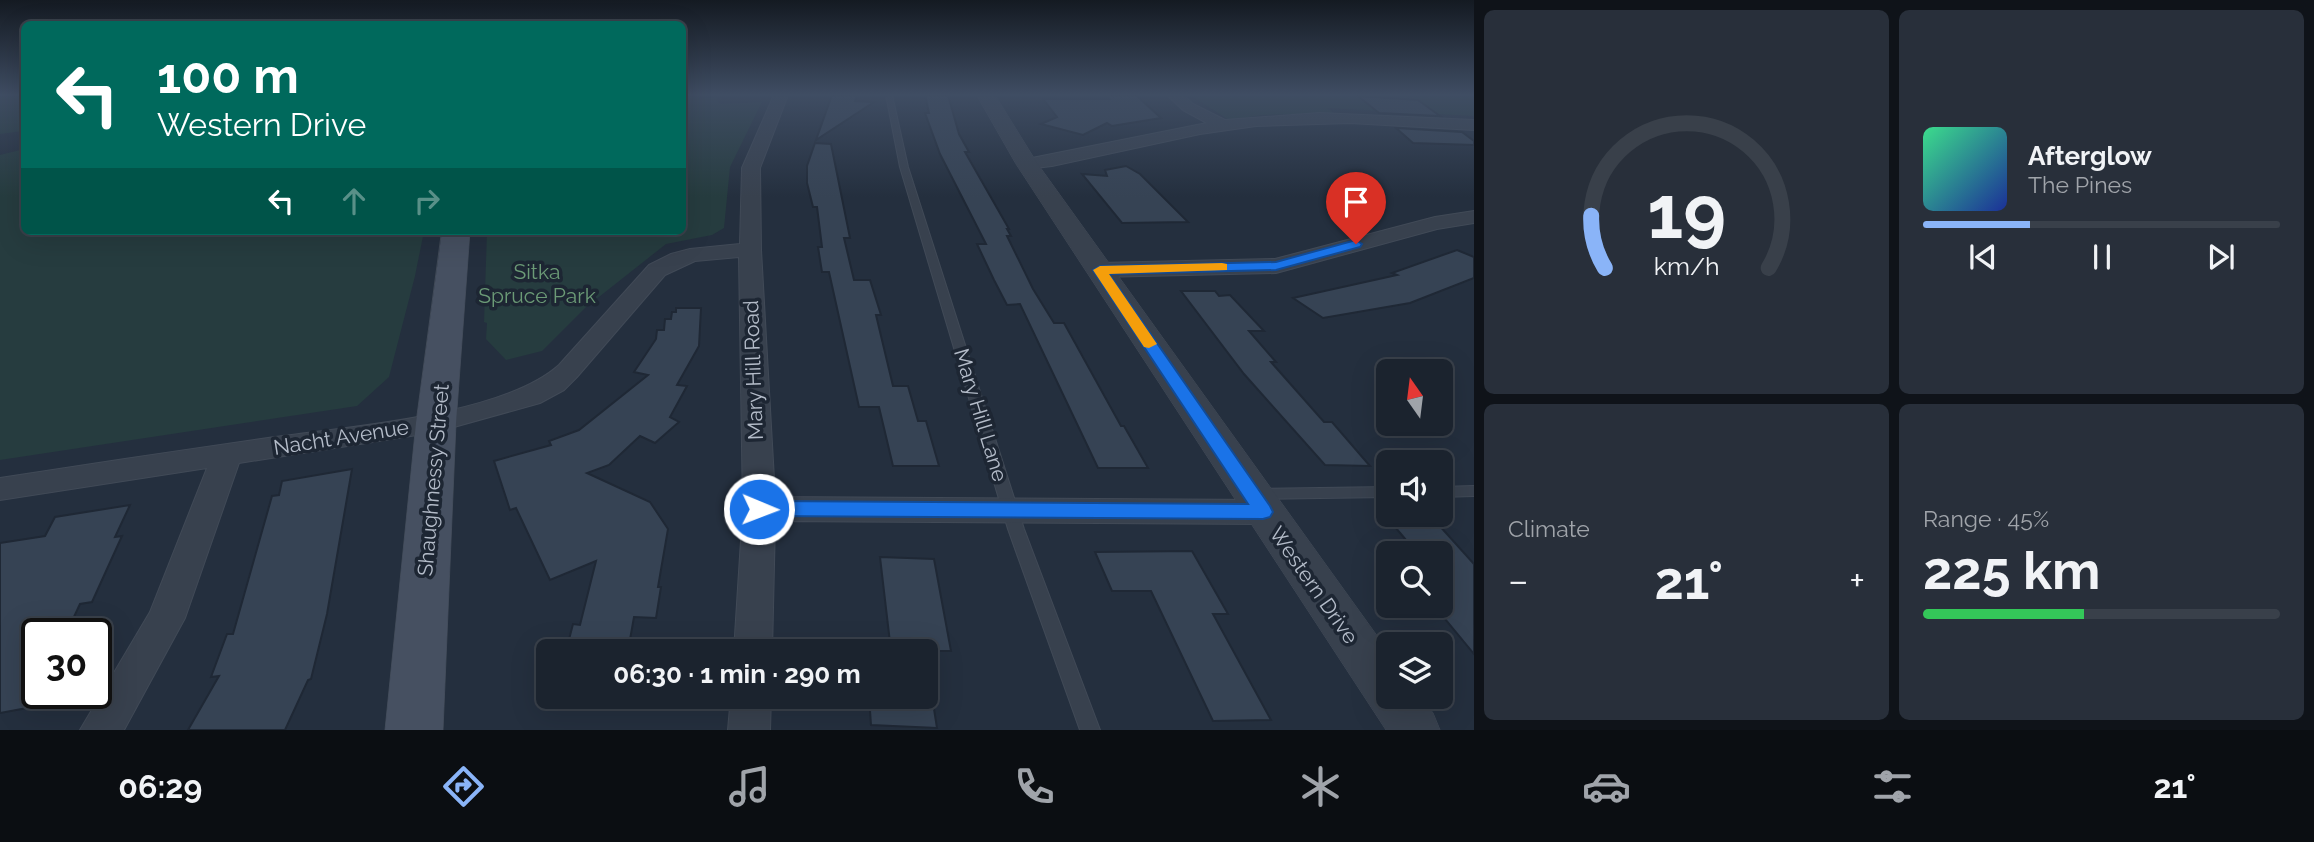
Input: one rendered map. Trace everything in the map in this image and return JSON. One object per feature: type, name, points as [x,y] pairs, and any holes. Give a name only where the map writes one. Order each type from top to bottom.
[{"type":"main road","name":"Shaughnessy Street","points":[[414,730],[436,423],[456,235]]},
{"type":"street","name":"Mary Hill Road","points":[[754,639],[759,509],[750,250],[751,168],[767,129]]},
{"type":"street","name":"Western Drive","points":[[1004,129],[1376,674]]},
{"type":"street","points":[[1027,164],[1065,160],[1204,129]]},
{"type":"street","points":[[1100,270],[1276,266],[1435,223],[1474,217]]},
{"type":"street","name":"Nacht Avenue","points":[[0,489],[436,423],[530,397],[554,384],[657,270],[670,261],[697,252],[750,250]]},
{"type":"street","points":[[101,730],[166,618],[227,455]]},
{"type":"street","points":[[759,509],[1257,503]]},
{"type":"street","points":[[749,730],[750,709]]},
{"type":"street","points":[[1400,709],[1415,730]]},
{"type":"lane","name":"Mary Hill Lane","points":[[896,129],[904,167],[1010,508],[1090,730]]},
{"type":"lane","points":[[1453,492],[1474,491]]},
{"type":"lane","points":[[1257,503],[1376,493]]},
{"type":"green space","points":[[0,129],[21,129],[21,131],[0,134]]},
{"type":"green space","name":"Sitka Spruce Park","points":[[686,129],[749,129],[730,167],[724,228],[712,235],[666,244],[585,308],[542,351],[506,360],[486,339],[487,323],[484,322],[487,235],[686,235]]},
{"type":"green space","points":[[21,150],[21,235],[423,235],[389,377],[357,406],[0,460],[0,155]]},
{"type":"building","points":[[820,129],[833,129],[816,140]]},
{"type":"building","points":[[931,129],[958,129],[969,152],[965,152],[1009,229],[1011,236],[1007,236],[1033,289],[1054,323],[1064,323],[1121,426],[1124,426],[1148,468],[1098,468],[1020,304],[1007,305],[994,280],[977,244],[986,244],[940,154]]},
{"type":"building","points":[[1060,129],[1095,129],[1083,135]]},
{"type":"building","points":[[1397,129],[1462,132],[1474,141],[1474,145],[1413,143]]},
{"type":"building","points":[[815,143],[831,144],[850,238],[844,238],[854,280],[870,280],[881,315],[876,315],[893,386],[908,386],[918,421],[926,421],[939,466],[893,466],[879,407],[859,407],[829,272],[822,272],[817,207],[813,207],[807,183],[807,166]]},
{"type":"building","points":[[1126,166],[1140,174],[1188,222],[1122,223],[1082,174],[1107,176],[1105,170]]},
{"type":"building","points":[[1457,250],[1474,257],[1474,278],[1410,303],[1323,318],[1293,298],[1397,275],[1392,273]]},
{"type":"building","points":[[1181,291],[1215,291],[1219,296],[1230,295],[1264,331],[1249,331],[1276,362],[1271,362],[1324,422],[1332,422],[1370,466],[1325,465],[1244,374]]},
{"type":"building","points":[[676,308],[701,308],[699,346],[677,385],[687,386],[670,417],[679,422],[655,443],[640,436],[609,465],[587,473],[650,502],[668,529],[658,587],[661,587],[656,618],[634,617],[630,639],[569,639],[573,624],[580,625],[596,561],[550,580],[516,508],[510,510],[494,461],[551,445],[549,441],[579,430],[648,375],[634,372],[656,339],[657,330],[664,330],[665,319],[671,319],[672,312],[676,312]]},
{"type":"building","points":[[352,469],[327,614],[311,679],[308,680],[285,730],[188,730],[219,676],[211,677],[227,634],[233,634],[272,496],[279,495],[282,481]]},
{"type":"building","points":[[130,505],[115,537],[122,536],[92,602],[80,604],[73,618],[21,618],[22,709],[0,713],[0,543],[45,536],[55,517]]},
{"type":"building","points":[[1395,527],[1441,527],[1474,564],[1474,654],[1444,618],[1453,618],[1453,541],[1407,541]]},
{"type":"building","points":[[1192,551],[1228,614],[1213,614],[1271,720],[1213,721],[1151,591],[1112,591],[1095,552]]},
{"type":"building","points":[[880,557],[934,559],[951,651],[938,651],[938,639],[890,639]]},
{"type":"building","points":[[870,709],[934,709],[937,728],[871,725]]},
{"type":"slow traffic","points":[[1149,344],[1100,270],[1222,267]]},
{"type":"route","points":[[759,509],[1010,508],[1263,512],[1100,270],[1276,266],[1356,244]]}]
